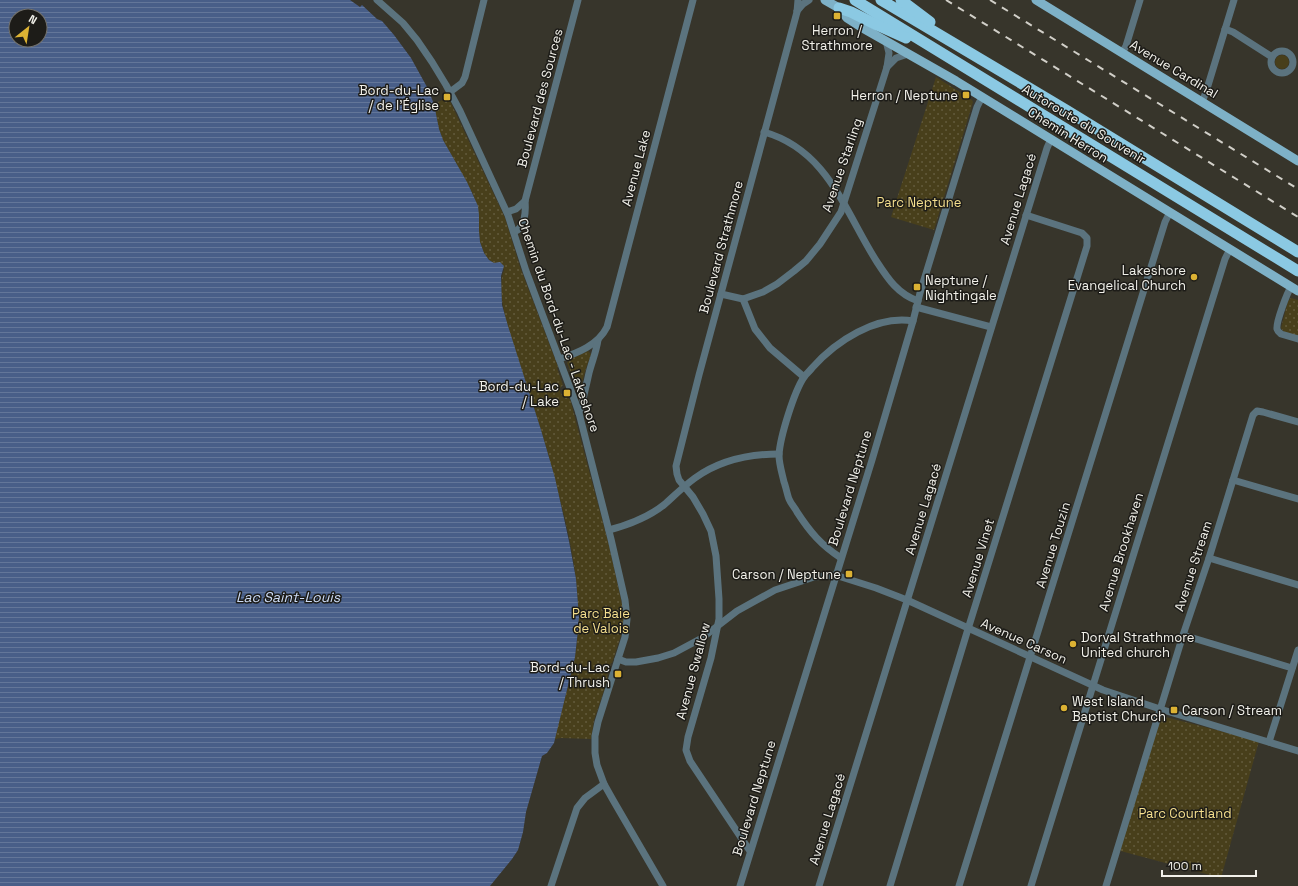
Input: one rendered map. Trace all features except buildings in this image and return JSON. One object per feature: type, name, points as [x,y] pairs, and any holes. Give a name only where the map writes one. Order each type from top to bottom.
[{"type":"highway","name":"Autoroute du Souvenir","points":[[855,0],[1298,271]]},
{"type":"highway","name":"Autoroute du Souvenir","points":[[881,0],[969,51],[1298,252]]},
{"type":"highway","points":[[901,0],[969,51]]},
{"type":"highway","points":[[839,8],[942,53]]},
{"type":"main road","name":"Chemin Herron","points":[[825,0],[839,8],[847,18],[982,97],[1295,289]]},
{"type":"main road","name":"Avenue Cardinal","points":[[1036,0],[1298,161]]},
{"type":"street","points":[[450,92],[460,85],[465,77],[484,0]]},
{"type":"street","name":"Boulevard des Sources","points":[[514,232],[522,226],[526,210],[525,201],[578,0]]},
{"type":"street","name":"Avenue Lake","points":[[579,413],[590,369],[596,353],[598,340],[606,327],[612,306],[693,0]]},
{"type":"street","name":"Boulevard Strathmore","points":[[684,486],[678,477],[677,462],[797,12],[798,0]]},
{"type":"street","name":"Boulevard Strathmore","points":[[797,12],[809,0]]},
{"type":"street","points":[[1122,53],[1126,46],[1140,0]]},
{"type":"street","points":[[1202,102],[1234,0]]},
{"type":"street","name":"Chemin du Bord-du-Lac - Lakeshore","points":[[381,1],[417,40],[450,92],[507,212],[526,271],[579,413],[624,592],[627,612],[625,637],[595,736],[597,765],[604,784],[647,861],[663,886]]},
{"type":"street","points":[[1225,29],[1233,32],[1272,57]]},
{"type":"street","name":"Avenue Starling","points":[[743,299],[757,295],[777,284],[802,265],[814,252],[840,214],[887,67],[889,53],[886,41]]},
{"type":"street","points":[[887,67],[896,58],[908,54]]},
{"type":"street","name":"Boulevard Neptune","points":[[740,886],[872,460],[917,304],[977,107],[982,97]]},
{"type":"street","points":[[764,132],[789,142],[814,160],[844,203],[872,254],[889,281],[898,290],[917,304],[991,328]]},
{"type":"street","name":"Avenue Lagacé","points":[[819,886],[1026,215],[1047,148],[1051,140]]},
{"type":"street","points":[[507,212],[516,209],[525,201]]},
{"type":"street","name":"Avenue Touzin","points":[[959,886],[1165,222],[1170,212]]},
{"type":"street","name":"Avenue Vinet","points":[[890,886],[1087,246],[1087,238],[1082,233],[1026,215]]},
{"type":"street","name":"Avenue Brookhaven","points":[[1032,886],[1220,274],[1230,249]]},
{"type":"street","points":[[1295,289],[1286,296],[1277,327],[1281,334],[1298,340]]},
{"type":"street","points":[[721,294],[743,299],[755,329],[770,348],[804,377]]},
{"type":"street","points":[[841,558],[824,546],[807,528],[790,500],[782,473],[779,454],[784,428],[804,377],[820,359],[838,344],[872,326],[899,320],[913,322]]},
{"type":"street","points":[[560,359],[589,346],[598,340]]},
{"type":"street","name":"Avenue Stream","points":[[1107,886],[1160,709],[1253,415],[1257,411],[1298,422]]},
{"type":"street","points":[[609,530],[649,514],[664,505],[684,486],[702,473],[733,459],[749,456],[779,454]]},
{"type":"street","points":[[1233,480],[1298,499]]},
{"type":"street","name":"Avenue Swallow","points":[[684,486],[693,497],[709,525],[714,545],[720,619],[686,750],[690,761],[750,851]]},
{"type":"street","points":[[1208,558],[1298,585]]},
{"type":"street","points":[[618,659],[630,662],[643,661],[665,656],[702,638],[738,611],[775,590],[814,577],[836,575]]},
{"type":"street","name":"Avenue Carson","points":[[836,575],[907,600],[1103,690],[1298,751]]},
{"type":"street","points":[[1183,635],[1292,668]]},
{"type":"street","points":[[1269,742],[1298,650]]},
{"type":"street","points":[[551,886],[577,808],[585,798],[604,784]]},
{"type":"green space","points":[[1279,55],[1285,55],[1289,59],[1289,65],[1285,69],[1279,69],[1275,65],[1275,59]]},
{"type":"green space","name":"Parc Neptune","points":[[936,77],[973,102],[934,230],[891,217]]},
{"type":"green space","name":"Parc Baie de Valois","points":[[448,97],[505,218],[520,267],[558,367],[557,368],[563,385],[560,388],[560,392],[562,395],[567,394],[570,399],[608,542],[622,604],[622,632],[594,720],[591,739],[555,739],[574,664],[578,634],[577,589],[574,566],[565,521],[548,455],[508,330],[502,297],[504,270],[500,262],[494,263],[489,260],[484,253],[480,242],[479,223],[473,194],[443,140],[439,129],[434,104]]},
{"type":"green space","points":[[1291,298],[1298,300],[1298,336],[1284,332],[1281,328],[1288,301]]},
{"type":"green space","points":[[588,351],[591,354],[579,393],[567,363],[569,360]]},
{"type":"green space","name":"Parc Courtland","points":[[1162,716],[1259,741],[1221,878],[1117,850]]},
{"type":"water","name":"Lac Saint-Louis","points":[[0,0],[350,0],[360,7],[362,5],[377,19],[382,21],[411,58],[427,87],[434,104],[439,129],[443,140],[467,182],[478,206],[480,242],[484,253],[489,260],[494,263],[500,262],[504,266],[501,276],[502,305],[555,478],[576,579],[579,617],[575,657],[554,743],[547,753],[542,756],[526,812],[518,850],[490,886],[0,886]]},
{"type":"railway","points":[[946,0],[1298,217]]},
{"type":"railway","points":[[990,0],[1298,189]]},
{"type":"place","name":"Herron / Strathmore","points":[[837,16]]},
{"type":"place","name":"Herron / Neptune","points":[[966,95]]},
{"type":"place","name":"Bord-du-Lac / de l'Église","points":[[447,97]]},
{"type":"place","name":"Lakeshore Evangelical Church","points":[[1194,277]]},
{"type":"place","name":"Neptune / Nightingale","points":[[917,287]]},
{"type":"place","name":"Bord-du-Lac / Lake","points":[[567,393]]},
{"type":"place","name":"Carson / Neptune","points":[[849,574]]},
{"type":"place","name":"Dorval Strathmore United church","points":[[1073,644]]},
{"type":"place","name":"Bord-du-Lac / Thrush","points":[[618,674]]},
{"type":"place","name":"West Island Baptist Church","points":[[1064,708]]},
{"type":"place","name":"Carson / Stream","points":[[1174,710]]}]
